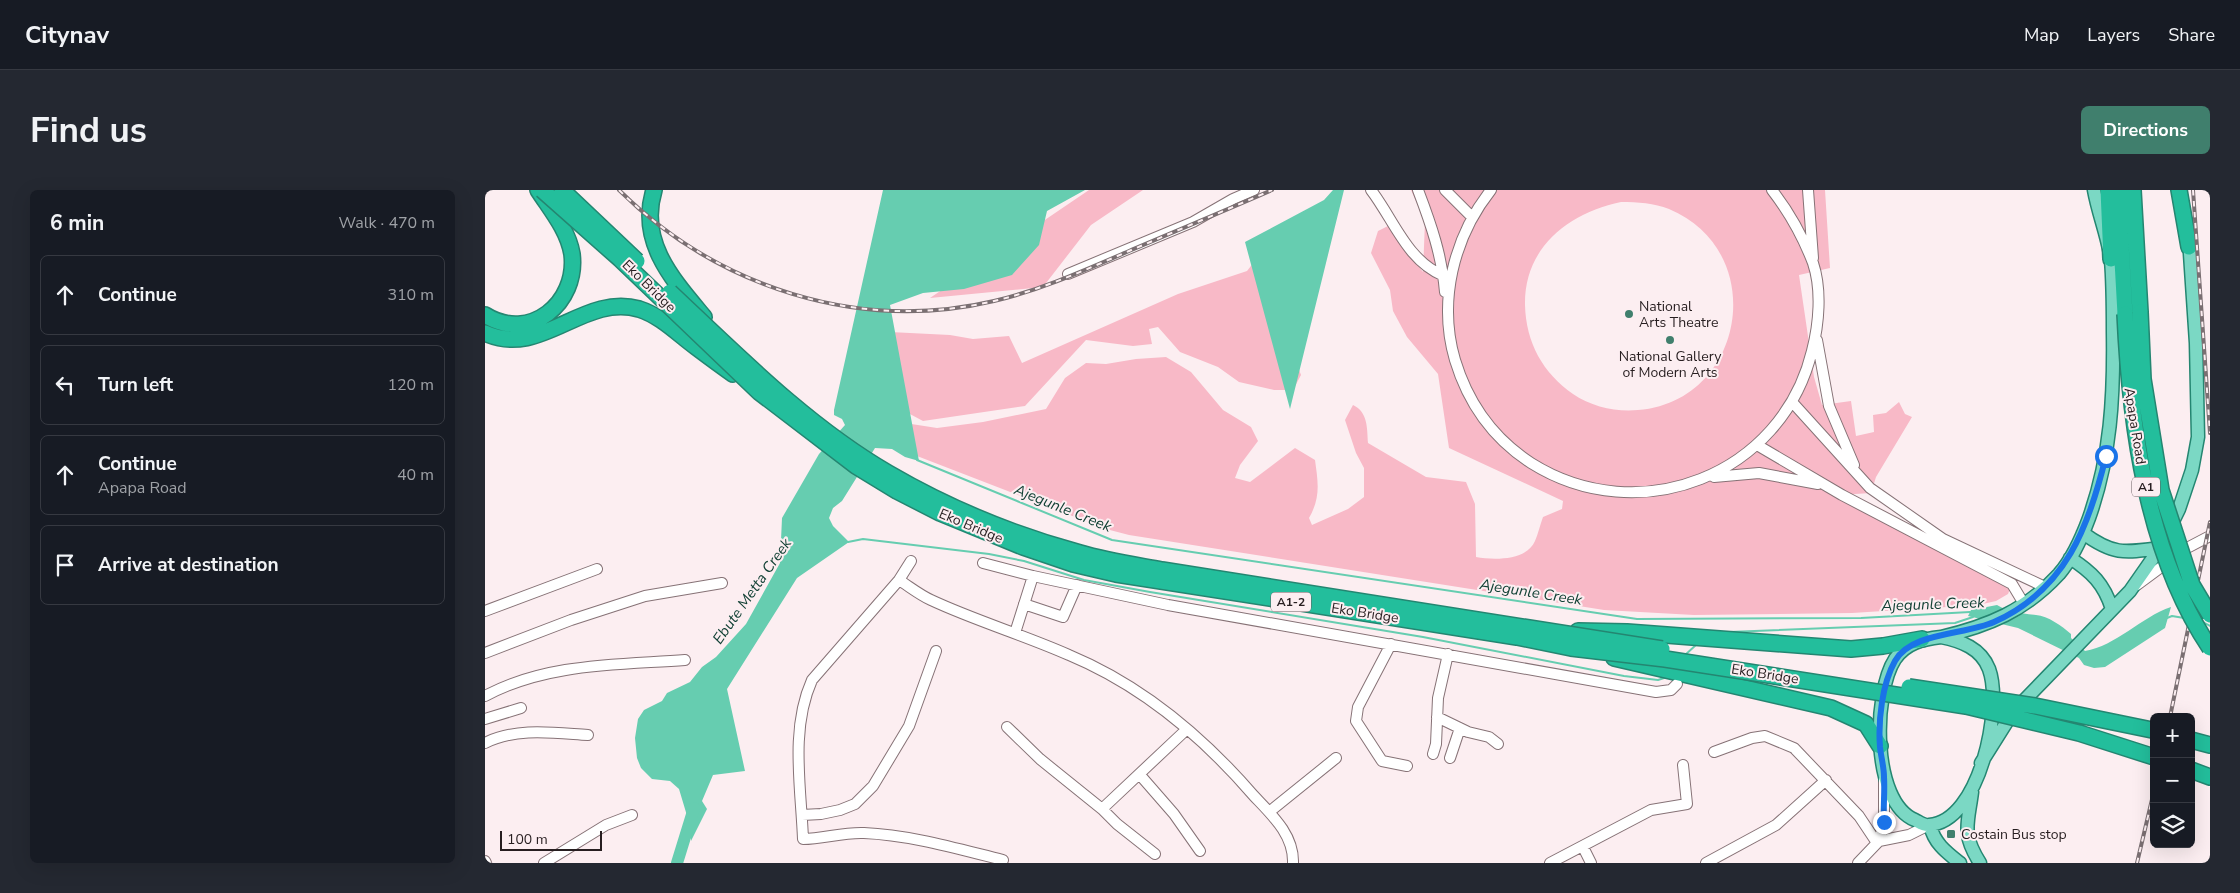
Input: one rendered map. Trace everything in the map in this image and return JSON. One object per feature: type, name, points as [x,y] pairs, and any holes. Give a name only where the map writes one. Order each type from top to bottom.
[{"type":"highway","points":[[485,315],[518,324],[529,324],[539,320],[557,306],[565,294],[572,271],[569,241],[538,190]]},
{"type":"highway","name":"Eko Bridge","points":[[542,190],[620,259],[759,392],[855,466],[897,491],[977,529],[1073,564],[1157,581],[1517,637],[1571,648],[1665,659],[1966,706],[2079,733],[2150,756]]},
{"type":"highway","name":"Eko Bridge","points":[[562,190],[739,357],[827,431],[887,473],[964,512],[1046,543],[1081,554],[1162,570],[2035,706],[2150,729]]},
{"type":"highway","points":[[654,190],[650,226],[659,256],[679,287],[739,357]]},
{"type":"highway","points":[[2108,190],[2111,259]]},
{"type":"highway","name":"Apapa Road","points":[[2118,190],[2148,418],[2161,490],[2192,585],[2210,615]]},
{"type":"highway","name":"Apapa Road","points":[[2133,190],[2133,313],[2128,381],[2134,432],[2154,520],[2188,610],[2210,648]]},
{"type":"highway","points":[[2179,190],[2189,246]]},
{"type":"highway","points":[[485,333],[503,339],[531,338],[596,310],[623,307],[637,309],[662,320],[759,392]]},
{"type":"highway","points":[[1552,631],[1627,632],[1851,649],[1922,639]]},
{"type":"highway","points":[[1571,648],[1831,708],[1866,724],[1880,746]]},
{"type":"highway","points":[[2195,741],[2210,745]]},
{"type":"highway","points":[[2195,771],[2210,777]]},
{"type":"main road","points":[[1941,637],[1959,640],[1972,647],[1989,668],[1992,684],[1992,718],[1987,747],[1965,801],[1946,820],[1929,825],[1910,819],[1903,812],[1896,803],[1884,777],[1880,746],[1884,694],[1888,676],[1895,660],[1904,650],[1922,639],[1941,637],[1994,622],[2019,608],[2045,587],[2060,573],[2083,532],[2103,471],[2113,388],[2111,259],[2094,190]]},
{"type":"main road","points":[[1981,764],[2013,712],[2130,591],[2161,548],[2179,509],[2192,470],[2198,437],[2196,343],[2186,190]]},
{"type":"main road","points":[[2083,532],[2105,548],[2116,551],[2128,552],[2161,548]]},
{"type":"main road","points":[[2070,558],[2089,570],[2099,580],[2107,593],[2112,609]]},
{"type":"main road","points":[[1972,787],[1966,828],[1970,846],[1979,863]]},
{"type":"main road","points":[[1929,825],[1933,836],[1941,847],[1960,863]]},
{"type":"street","points":[[1068,274],[1193,222],[1233,199],[1254,190]]},
{"type":"street","points":[[1371,190],[1411,252],[1427,270],[1444,276]]},
{"type":"street","points":[[1418,190],[1433,229],[1444,276],[1450,344],[1461,378],[1479,413],[1491,429],[1508,446],[1527,460],[1568,482],[1602,491],[1637,493],[1663,490],[1705,478],[1759,473],[1812,481],[1974,560],[2045,587]]},
{"type":"street","points":[[1445,190],[1472,217]]},
{"type":"street","points":[[1447,309],[1453,261],[1472,217],[1491,190]]},
{"type":"street","points":[[1772,190],[1787,209],[1813,264]]},
{"type":"street","points":[[1705,478],[1734,463],[1757,445],[1793,403],[1808,368],[1816,334],[1818,307],[1813,264],[1809,190]]},
{"type":"street","points":[[1816,334],[1829,406],[1847,452],[1861,479]]},
{"type":"street","points":[[1793,403],[1869,488],[2012,584],[2019,608]]},
{"type":"street","points":[[1757,445],[1842,495]]},
{"type":"street","points":[[2161,548],[2209,537]]},
{"type":"street","points":[[2130,591],[2187,548],[2209,537]]},
{"type":"street","points":[[911,561],[899,580],[812,680],[808,689],[798,746],[803,839],[845,834],[876,834],[962,848],[1003,860]]},
{"type":"street","points":[[983,563],[1033,576],[1168,605],[1656,692],[1671,690],[1677,684]]},
{"type":"street","points":[[485,611],[597,569]]},
{"type":"street","points":[[1015,633],[1033,576]]},
{"type":"street","points":[[899,580],[930,600],[1015,633],[1094,667],[1168,713],[1210,748],[1269,812],[1286,834],[1291,848],[1293,863]]},
{"type":"street","points":[[485,653],[571,620],[645,596],[722,583]]},
{"type":"street","points":[[1024,604],[1063,616],[1077,585]]},
{"type":"street","points":[[1391,644],[1358,707],[1356,721],[1377,757],[1382,761],[1407,766]]},
{"type":"street","points":[[802,814],[821,814],[840,810],[855,804],[873,786],[909,726],[936,651]]},
{"type":"street","points":[[1433,754],[1436,744],[1438,698],[1448,654]]},
{"type":"street","points":[[485,696],[512,683],[557,671],[685,660]]},
{"type":"street","points":[[485,719],[521,708]]},
{"type":"street","points":[[1437,717],[1460,728],[1489,737],[1498,744]]},
{"type":"street","points":[[1007,727],[1040,758],[1155,854]]},
{"type":"street","points":[[1449,758],[1460,728]]},
{"type":"street","points":[[1101,809],[1140,775],[1187,729]]},
{"type":"street","points":[[485,743],[504,736],[530,733],[588,734]]},
{"type":"street","points":[[1714,752],[1752,738],[1765,736],[1794,748],[1859,816],[1878,842]]},
{"type":"street","points":[[1269,812],[1336,758]]},
{"type":"street","points":[[1550,863],[1651,810],[1687,804],[1689,802],[1683,765]]},
{"type":"street","points":[[1140,775],[1174,814],[1200,851]]},
{"type":"street","points":[[1858,863],[1878,842],[1884,822],[1884,777]]},
{"type":"street","points":[[1707,863],[1776,825],[1826,780]]},
{"type":"street","points":[[545,863],[606,825],[632,815]]},
{"type":"street","points":[[1878,842],[1909,835],[1929,825]]},
{"type":"street","points":[[1583,846],[1591,863]]},
{"type":"shaded area","points":[[883,190],[1085,190],[1047,211],[1039,245],[1012,275],[964,289],[923,293],[890,305],[919,461],[905,457],[892,449],[875,448],[842,501],[833,508],[829,518],[833,526],[849,542],[797,578],[727,689],[745,771],[713,775],[702,801],[707,809],[691,841],[691,829],[679,789],[670,781],[652,779],[641,768],[637,758],[635,738],[638,719],[644,710],[662,701],[667,693],[690,682],[702,667],[716,657],[746,624],[780,563],[782,518],[819,454],[845,425],[842,419],[834,415],[834,410]]},
{"type":"shaded area","points":[[1089,190],[1143,190],[1091,225],[1043,287],[930,298]]},
{"type":"shaded area","points":[[1333,190],[1344,190],[1290,409],[1245,242],[1324,200]]},
{"type":"shaded area","points":[[1411,190],[1825,190],[1830,268],[1799,275],[1814,377],[1822,405],[1851,401],[1856,436],[1874,432],[1873,415],[1886,413],[1899,402],[1905,414],[1912,417],[1876,477],[1871,493],[1840,495],[1982,571],[2010,589],[2008,594],[1996,601],[1978,605],[1852,613],[1694,615],[1604,610],[1129,535],[1106,529],[917,456],[905,423],[937,428],[983,422],[1046,409],[1065,378],[1086,363],[1106,364],[1166,357],[1191,372],[1223,410],[1251,427],[1258,441],[1240,465],[1235,478],[1250,482],[1295,448],[1315,460],[1318,489],[1309,518],[1312,525],[1348,509],[1364,497],[1364,468],[1356,453],[1345,420],[1353,405],[1364,416],[1367,426],[1368,443],[1426,477],[1466,482],[1475,504],[1476,557],[1500,559],[1517,556],[1531,548],[1543,517],[1562,509],[1563,501],[1449,448],[1438,374],[1407,337],[1393,311],[1390,290],[1371,253],[1378,231],[1388,226],[1423,272],[1425,221]],"holes":[[[1621,202],[1652,204],[1669,209],[1701,229],[1722,257],[1732,289],[1732,322],[1722,354],[1703,381],[1674,401],[1638,410],[1604,408],[1580,399],[1562,386],[1538,356],[1526,319],[1527,284],[1532,266],[1541,250],[1553,236],[1568,224],[1602,207]]]},
{"type":"shaded area","points":[[1258,257],[1301,375],[1293,390],[1274,390],[1239,382],[1218,367],[1180,352],[1158,327],[1149,329],[1152,344],[1133,346],[1086,340],[1025,406],[923,421],[908,413],[890,332],[950,335],[973,339],[1009,336],[1022,363],[1178,294],[1247,271]]},
{"type":"shaded area","points":[[1997,605],[2011,611],[2050,619],[2071,634],[2071,638],[2085,651],[2118,638],[2149,617],[2171,607],[2165,628],[2105,667],[2094,668],[2084,665],[2079,658],[2018,628],[1968,616],[1971,610]]},
{"type":"waterway","name":"Ajegunle Creek","points":[[917,460],[1112,540],[1637,619],[1861,618],[1970,612]]},
{"type":"waterway","points":[[848,542],[863,539],[989,554],[1024,561],[1084,580],[1150,592],[1423,637],[1624,676],[1658,680],[1667,677]]},
{"type":"waterway","name":"Ajegunle Creek","points":[[2167,618],[2172,616],[2184,618]]},
{"type":"waterway","points":[[1729,632],[1955,623],[1973,617]]},
{"type":"waterway","name":"Ajegunle Creek","points":[[2201,621],[2210,626]]},
{"type":"waterway","points":[[1684,656],[1697,644]]},
{"type":"waterway","name":"Ebute Metta Creek","points":[[677,863],[694,808]]},
{"type":"railway","points":[[619,190],[658,224],[700,253],[745,276],[792,294],[841,306],[892,311],[943,309],[994,301],[1029,291],[1079,272],[1272,190]]},
{"type":"railway","points":[[2193,190],[2210,433]]},
{"type":"railway","points":[[2171,713],[2210,522]]},
{"type":"railway","points":[[2137,863],[2151,803]]},
{"type":"place","name":"National Arts Theatre","points":[[1629,314]]},
{"type":"place","name":"National Gallery of Modern Arts","points":[[1670,340]]},
{"type":"place","name":"Costain Bus stop","points":[[1951,834]]},
{"type":"route","points":[[1884,822],[1884,777],[1880,746],[1881,719],[1888,676],[1895,660],[1904,650],[1922,639],[1941,637],[1994,622],[2024,604],[2060,573],[2083,532],[2097,495],[2106,456]]}]
